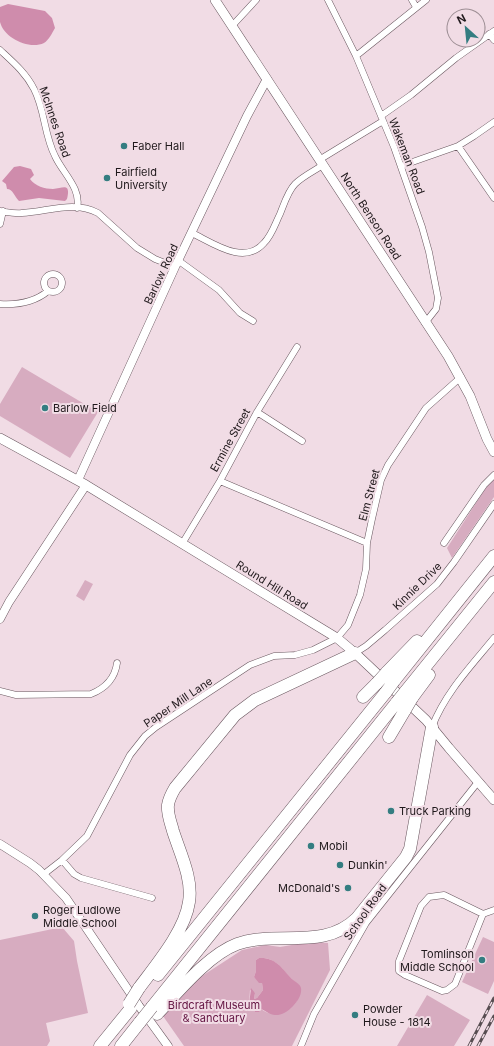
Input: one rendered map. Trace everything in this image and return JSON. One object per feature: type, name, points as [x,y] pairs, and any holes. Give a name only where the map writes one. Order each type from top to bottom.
[{"type":"highway","points":[[363,697],[377,683],[390,677],[468,589],[494,556]]},
{"type":"highway","points":[[121,1046],[154,1011],[401,706],[494,582]]},
{"type":"highway","points":[[141,991],[178,932],[189,905],[190,895],[188,881],[169,816],[170,799],[175,788],[229,721],[241,709],[255,700],[355,653]]},
{"type":"highway","points":[[104,1042],[141,991],[386,692],[390,677]]},
{"type":"highway","points":[[389,737],[401,706]]},
{"type":"highway","points":[[154,1011],[225,949],[239,943],[254,940],[326,936],[349,925],[357,918],[406,857],[410,849],[432,727]]},
{"type":"highway","points":[[127,1046],[142,1025]]},
{"type":"main road","name":"North Benson Road","points":[[215,0],[461,377],[494,452]]},
{"type":"main road","name":"Round Hill Road","points":[[0,438],[78,480],[337,638],[426,720],[494,800]]},
{"type":"street","points":[[232,26],[256,0]]},
{"type":"street","name":"Wakeman Road","points":[[328,0],[356,56],[401,166],[429,252],[438,298],[436,309],[425,323]]},
{"type":"street","points":[[412,0],[416,7]]},
{"type":"street","points":[[356,56],[426,0]]},
{"type":"street","points":[[192,233],[231,252],[244,253],[255,250],[264,243],[272,232],[295,184],[321,162],[382,119],[456,58],[491,32],[494,40]]},
{"type":"street","name":"McInnes Road","points":[[0,50],[26,76],[35,90],[53,154],[75,189],[78,197],[78,208]]},
{"type":"street","name":"Barlow Road","points":[[78,480],[177,264],[247,116],[267,79]]},
{"type":"street","points":[[401,166],[458,146],[494,122]]},
{"type":"street","points":[[458,146],[494,198]]},
{"type":"street","points":[[0,224],[2,211],[21,213],[64,207],[93,210],[98,212],[137,248],[155,259],[177,264],[219,290],[240,313],[252,321]]},
{"type":"street","points":[[0,304],[19,304],[42,296],[48,291]]},
{"type":"street","name":"Ermine Street","points":[[182,544],[220,480],[257,412],[297,347]]},
{"type":"street","name":"Elm Street","points":[[337,638],[348,625],[360,595],[366,569],[367,543],[381,480],[388,465],[426,408],[461,377]]},
{"type":"street","points":[[257,412],[302,441]]},
{"type":"street","points":[[444,543],[484,485],[494,475]]},
{"type":"street","points":[[220,480],[367,543]]},
{"type":"street","points":[[0,619],[9,602],[86,485]]},
{"type":"street","name":"Kinnie Drive","points":[[355,653],[375,638],[437,584],[494,504]]},
{"type":"street","name":"Paper Mill Lane","points":[[44,874],[88,836],[130,755],[141,741],[156,727],[250,665],[274,656],[295,655],[314,650],[337,638]]},
{"type":"street","points":[[432,727],[443,702],[494,638]]},
{"type":"street","points":[[0,691],[16,695],[91,694],[101,690],[114,676],[117,662]]},
{"type":"street","name":"School Road","points":[[302,1046],[314,1014],[366,923],[478,782]]},
{"type":"street","points":[[0,844],[30,863],[44,874],[72,906],[139,1006],[168,1046]]},
{"type":"street","points":[[62,860],[74,874],[81,878],[152,898]]},
{"type":"street","points":[[483,914],[455,984],[447,990],[442,991],[404,975],[399,971],[399,960],[421,906],[429,897],[444,896],[483,914],[494,910]]},
{"type":"green space","name":"Barlow Field","points":[[22,367],[98,412],[70,458],[0,416],[0,404]]},
{"type":"green space","points":[[494,479],[494,497],[452,558],[447,548],[485,489]]},
{"type":"green space","points":[[85,580],[93,584],[84,601],[76,596]]},
{"type":"green space","points":[[62,927],[74,941],[88,1013],[46,1023],[50,1041],[47,1046],[0,1046],[0,940]]},
{"type":"green space","points":[[483,937],[494,942],[494,981],[488,994],[462,982]]},
{"type":"green space","name":"Birdcraft Museum & Sanctuary","points":[[309,942],[328,943],[330,970],[292,1046],[184,1046],[163,1016],[184,992],[199,978],[242,950],[266,945],[280,947]],"holes":[[[259,958],[266,959],[277,964],[299,985],[300,991],[297,1001],[294,1006],[284,1012],[270,1014],[261,1009],[255,1012],[249,1005],[250,990],[255,993],[254,999],[257,998],[263,990],[262,983],[254,977],[256,971],[256,960]]]},
{"type":"green space","points":[[427,995],[470,1020],[454,1046],[397,1046]]},
{"type":"shaded area","points":[[8,4],[45,11],[52,18],[55,28],[44,43],[38,45],[25,44],[12,38],[6,33],[0,22],[0,7]]},
{"type":"shaded area","points":[[20,166],[31,169],[34,175],[30,179],[37,185],[50,189],[63,187],[67,188],[67,199],[65,201],[39,198],[19,201],[12,191],[7,189],[6,184],[2,181],[14,167]]},
{"type":"shaded area","points":[[259,958],[269,959],[277,963],[291,978],[298,983],[301,988],[297,1002],[289,1010],[280,1015],[273,1015],[261,1009],[259,1012],[255,1012],[249,1005],[251,988],[255,993],[254,999],[257,998],[263,990],[262,983],[259,983],[254,977],[256,971],[256,960]]},
{"type":"railway","points":[[469,1046],[494,998]]},
{"type":"railway","points":[[478,1046],[494,1016]]},
{"type":"place","name":"Faber Hall","points":[[124,146]]},
{"type":"place","name":"Fairfield University","points":[[107,178]]},
{"type":"place","name":"Barlow Field","points":[[45,408]]},
{"type":"place","name":"Truck Parking","points":[[391,811]]},
{"type":"place","name":"Mobil","points":[[311,846]]},
{"type":"place","name":"Dunkin'","points":[[340,865]]},
{"type":"place","name":"McDonald's","points":[[348,888]]},
{"type":"place","name":"Roger Ludlowe Middle School","points":[[35,916]]},
{"type":"place","name":"Tomlinson Middle School","points":[[482,960]]},
{"type":"place","name":"Powder House - 1814","points":[[355,1015]]}]
